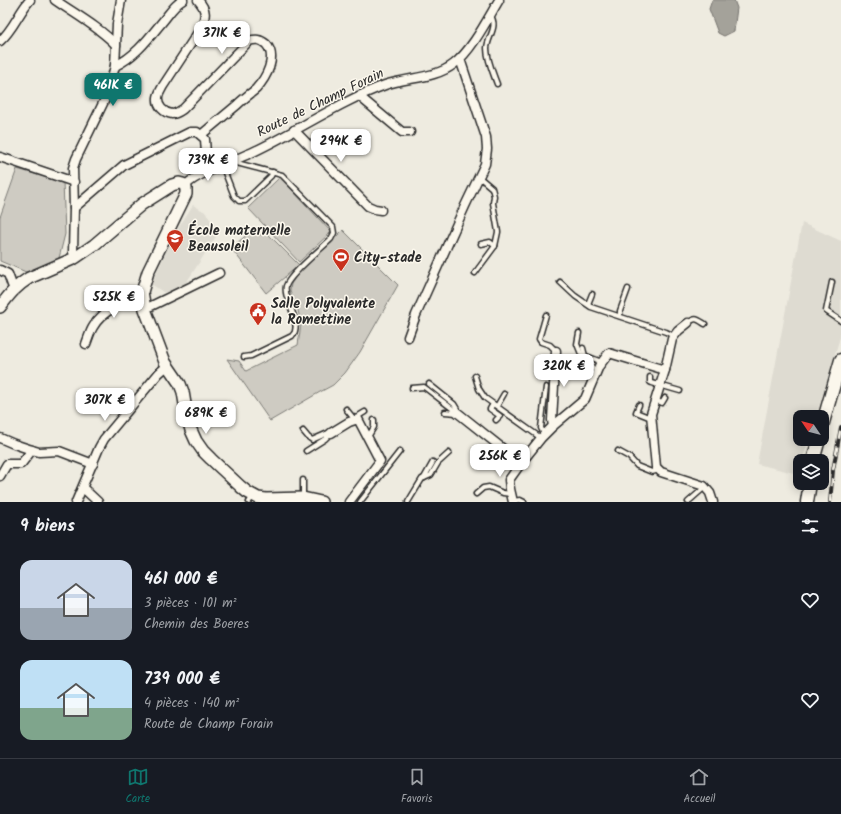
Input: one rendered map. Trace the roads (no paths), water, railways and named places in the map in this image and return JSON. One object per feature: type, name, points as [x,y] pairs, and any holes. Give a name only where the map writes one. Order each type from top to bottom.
[{"type":"main road","name":"Route de Champ Forain","points":[[0,307],[15,288],[29,278],[75,258],[94,245],[137,208],[172,185],[180,183],[185,186]]},
{"type":"main road","points":[[185,186],[186,194],[148,272],[143,288],[143,297],[145,309],[167,366],[180,384],[183,392],[191,430],[196,441],[211,459],[257,500],[312,501]]},
{"type":"main road","points":[[827,410],[841,360]]},
{"type":"main road","points":[[807,502],[809,490]]},
{"type":"street","points":[[0,41],[5,37],[30,0]]},
{"type":"street","points":[[55,0],[104,34],[116,45]]},
{"type":"street","points":[[75,258],[73,252],[74,168],[76,159],[108,92],[115,66],[117,24],[121,0]]},
{"type":"street","points":[[115,66],[124,62],[132,55],[182,0]]},
{"type":"street","points":[[198,0],[203,6],[205,12],[201,28],[159,93],[157,99],[161,109],[172,114],[183,109],[249,41],[254,39],[259,40],[268,47],[271,54],[268,70],[256,88],[202,135]]},
{"type":"street","name":"Route de Champ Forain","points":[[185,186],[189,181],[206,172],[255,151],[359,96],[385,85],[430,75],[452,65],[467,50],[499,0]]},
{"type":"street","points":[[408,337],[416,315],[479,176],[484,164],[487,149],[486,137],[460,58]]},
{"type":"street","points":[[359,96],[402,132],[410,132]]},
{"type":"street","points":[[294,130],[368,206],[380,210]]},
{"type":"street","points":[[74,208],[124,165],[190,132],[197,132],[205,139],[206,172]]},
{"type":"street","points":[[0,157],[74,182]]},
{"type":"street","points":[[0,270],[8,274],[12,285],[15,288]]},
{"type":"street","points":[[145,309],[219,273]]},
{"type":"street","points":[[86,344],[92,328],[108,310],[143,297]]},
{"type":"street","points":[[688,323],[678,331],[672,339],[665,370],[650,414],[656,467],[661,472],[705,486],[710,492],[713,502]]},
{"type":"street","points":[[553,426],[552,420],[556,351]]},
{"type":"street","points":[[512,499],[509,480],[542,436],[585,399],[594,368],[602,362],[609,352],[665,370]]},
{"type":"street","points":[[76,502],[104,439],[159,373],[167,366]]},
{"type":"street","points":[[458,413],[521,463]]},
{"type":"street","points":[[331,432],[349,422],[357,420],[368,437],[380,461],[349,502]]},
{"type":"street","points":[[0,438],[39,452],[59,451],[93,464]]},
{"type":"street","points":[[0,476],[7,464],[21,464],[32,450]]},
{"type":"street","points":[[83,488],[98,502]]},
{"type":"lane","points":[[490,15],[494,20],[494,24],[488,41],[487,50],[497,84]]},
{"type":"lane","points":[[231,161],[282,175],[333,227],[334,233],[331,239],[290,278],[286,287],[286,294],[296,324],[295,331],[292,336],[251,356],[244,357]]},
{"type":"lane","points":[[222,165],[234,196],[239,201],[245,201],[271,176],[273,172]]},
{"type":"lane","points":[[475,273],[495,246],[498,232],[492,188],[479,176]]},
{"type":"lane","points":[[481,244],[490,242],[495,246]]},
{"type":"lane","points":[[560,282],[575,296],[592,307],[666,332],[670,334],[672,339]]},
{"type":"lane","points":[[832,282],[826,311],[841,321]]},
{"type":"lane","points":[[620,316],[620,311],[628,289]]},
{"type":"lane","points":[[588,304],[592,294]]},
{"type":"lane","points":[[546,315],[539,339],[541,342],[550,345],[556,351]]},
{"type":"lane","points":[[688,323],[694,319],[697,319],[705,324]]},
{"type":"lane","points":[[579,333],[577,344],[581,354],[602,362]]},
{"type":"lane","points":[[583,348],[585,356]]},
{"type":"lane","points":[[475,376],[479,389],[485,398],[542,436]]},
{"type":"lane","points":[[650,377],[650,382],[680,391]]},
{"type":"lane","points":[[429,384],[454,404],[458,413]]},
{"type":"lane","points":[[412,388],[424,387],[458,413]]},
{"type":"lane","points":[[542,436],[541,428],[546,387]]},
{"type":"lane","points":[[496,420],[500,416],[490,409],[504,394]]},
{"type":"lane","points":[[655,400],[662,403],[665,398]]},
{"type":"lane","points":[[639,405],[636,412],[651,418]]},
{"type":"lane","points":[[346,409],[357,420],[360,415],[365,412]]},
{"type":"lane","points":[[445,412],[458,413]]},
{"type":"lane","points":[[368,437],[374,427],[374,420]]},
{"type":"lane","points":[[303,431],[312,440],[331,432]]},
{"type":"lane","points":[[306,451],[325,439],[331,432]]},
{"type":"lane","points":[[360,502],[400,451]]},
{"type":"lane","points":[[618,451],[629,457],[637,466],[652,472],[659,470]]},
{"type":"lane","points":[[424,478],[431,475],[438,463],[448,453]]},
{"type":"lane","points":[[408,502],[433,462]]},
{"type":"lane","points":[[303,480],[312,501]]},
{"type":"lane","points":[[688,502],[705,486]]},
{"type":"lane","points":[[476,494],[482,488],[488,487],[503,493],[512,499],[524,502]]},
{"type":"railway","points":[[830,502],[833,470],[841,427]]},
{"type":"place","name":"École maternelle Beausoleil","points":[[175,253]]},
{"type":"place","name":"City-stade","points":[[341,272]]},
{"type":"place","name":"Salle Polyvalente la Romettine","points":[[258,326]]}]
